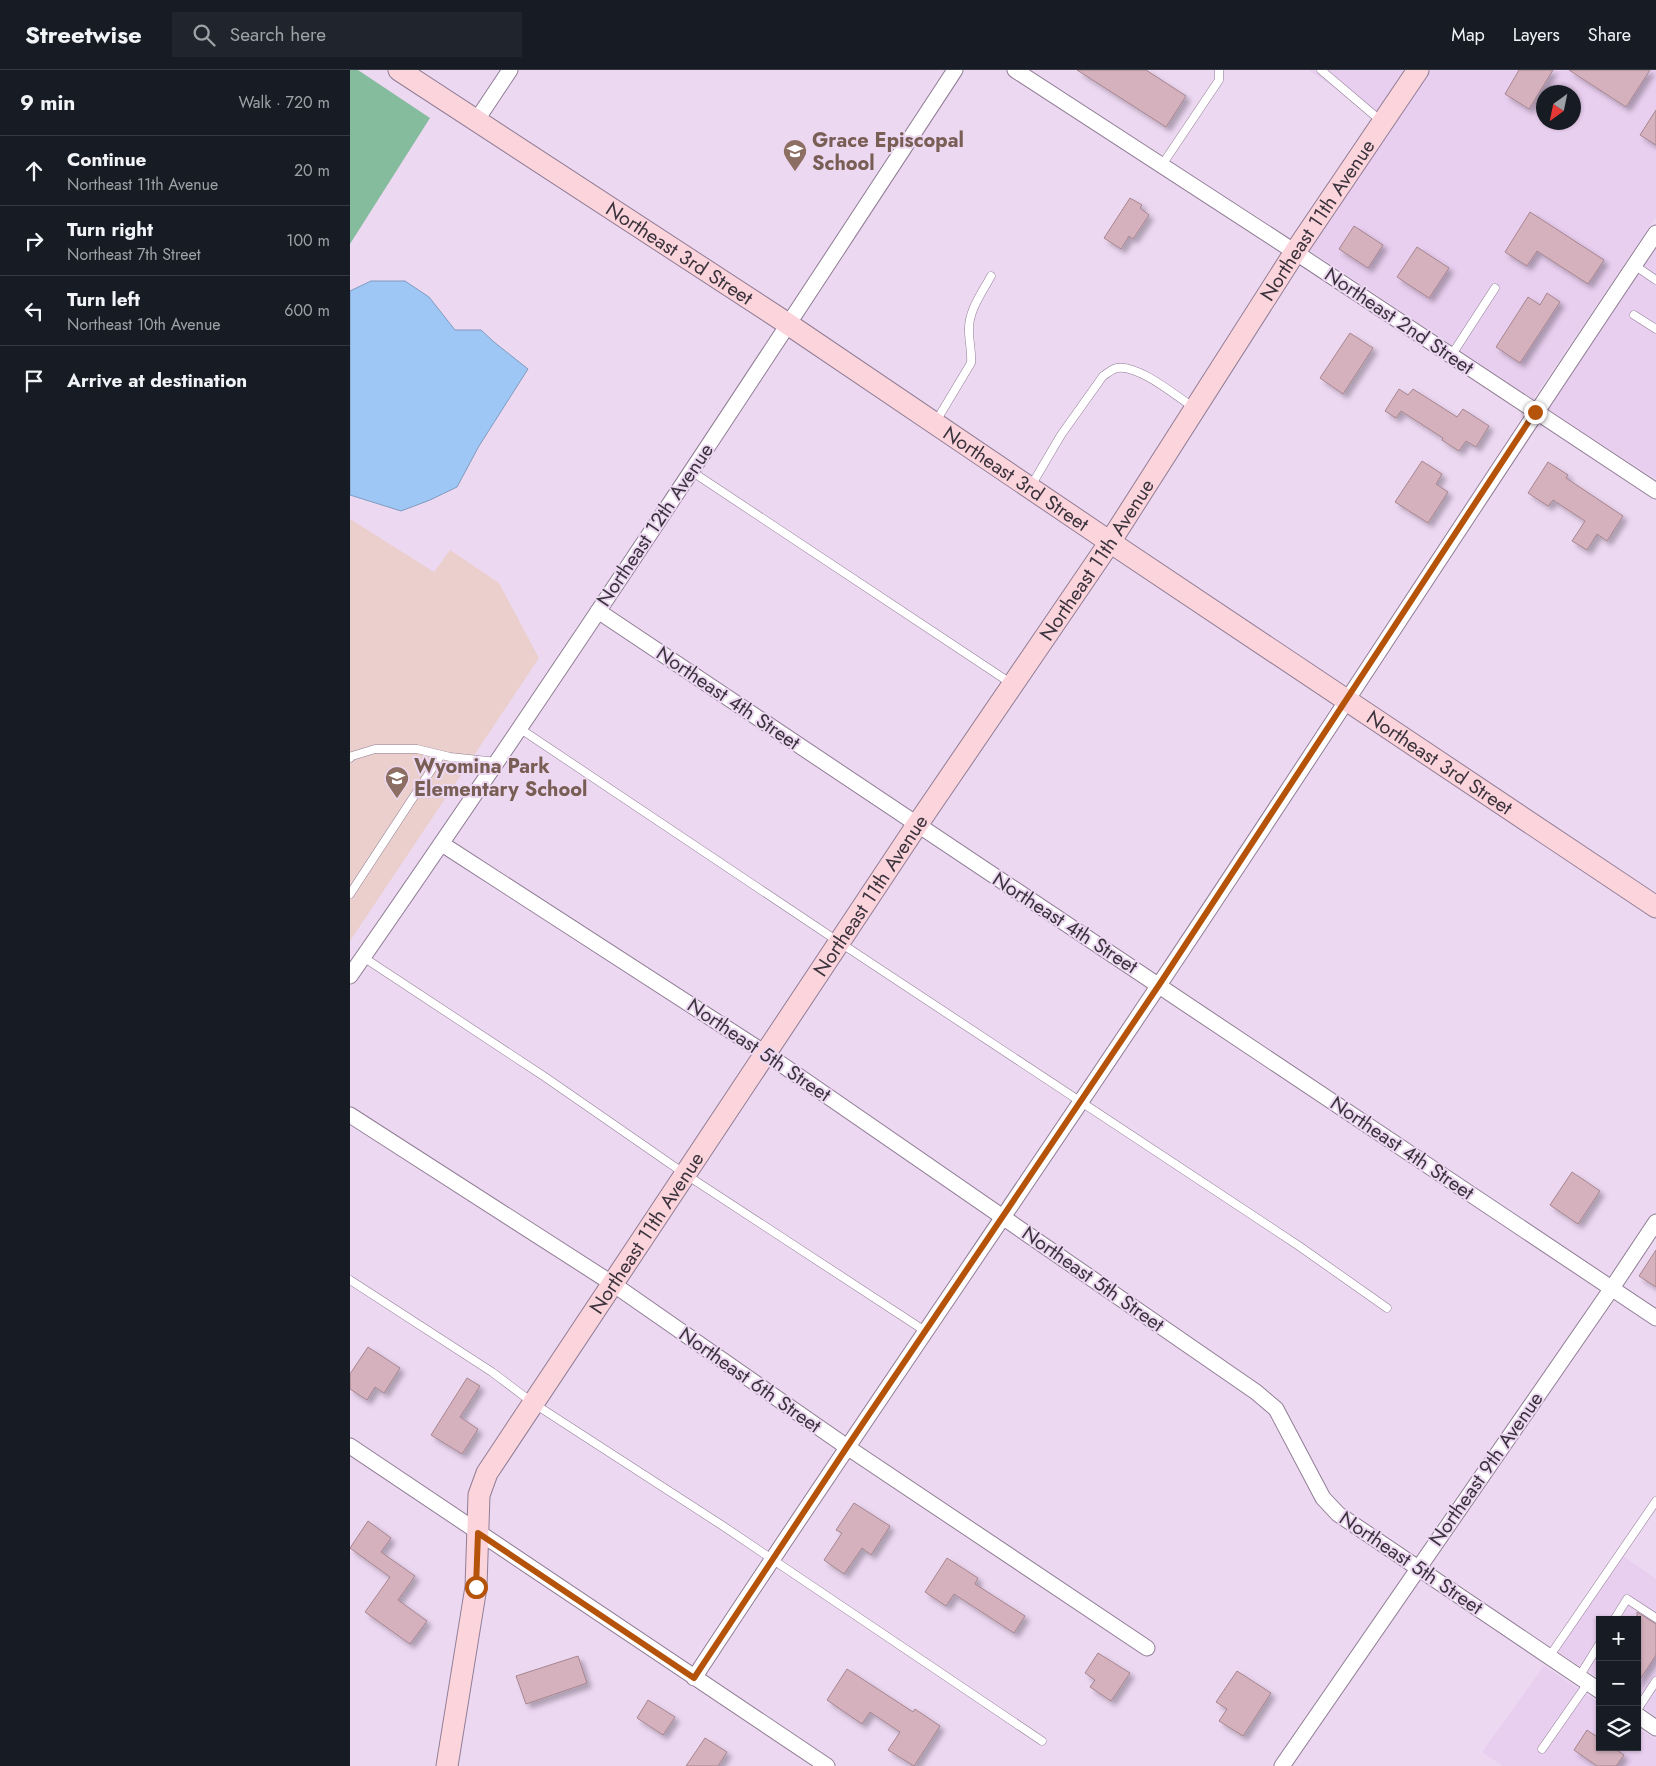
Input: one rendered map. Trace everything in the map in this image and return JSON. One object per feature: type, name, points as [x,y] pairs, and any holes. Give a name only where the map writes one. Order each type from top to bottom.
[{"type":"street","name":"Northeast 3rd Street","points":[[399,70],[788,324],[1656,907]]},
{"type":"street","points":[[476,121],[510,70]]},
{"type":"street","name":"Northeast 12th Avenue","points":[[350,976],[442,844],[598,611],[955,70]]},
{"type":"street","name":"Northeast 2nd Street","points":[[1015,70],[1295,252],[1656,491]]},
{"type":"street","name":"Northeast 11th Avenue","points":[[447,1766],[476,1587],[479,1495],[487,1473],[917,825],[1110,542],[1295,252],[1418,70]]},
{"type":"street","points":[[694,1678],[771,1560],[1159,985],[1535,412],[1656,233]]},
{"type":"street","name":"Northeast 4th Street","points":[[598,611],[1656,1318]]},
{"type":"street","name":"Northeast 5th Street","points":[[442,844],[765,1053],[1256,1392],[1276,1408],[1323,1498],[1338,1514],[1589,1684]]},
{"type":"street","name":"Northeast 6th Street","points":[[350,1116],[613,1284],[847,1447],[1147,1648]]},
{"type":"street","name":"Northeast 9th Avenue","points":[[1282,1766],[1656,1222]]},
{"type":"street","points":[[350,1446],[827,1766]]},
{"type":"street","points":[[1641,1718],[1656,1728]]},
{"type":"lane","points":[[1162,166],[1218,80],[1219,70]]},
{"type":"lane","points":[[1321,70],[1383,122]]},
{"type":"lane","points":[[1634,265],[1656,280]]},
{"type":"lane","points":[[935,424],[971,363],[970,316],[991,276]]},
{"type":"lane","points":[[1451,356],[1495,288]]},
{"type":"lane","points":[[1634,315],[1656,329]]},
{"type":"lane","points":[[1030,488],[1060,435],[1103,376],[1112,370],[1124,368],[1140,373],[1195,408]]},
{"type":"lane","points":[[691,471],[1013,684]]},
{"type":"lane","points":[[519,728],[1299,1246],[1386,1308]]},
{"type":"lane","points":[[350,758],[376,749],[417,748],[442,755],[497,762]]},
{"type":"lane","points":[[350,894],[442,755]]},
{"type":"lane","points":[[363,958],[545,1077],[685,1174],[925,1331]]},
{"type":"lane","points":[[350,1280],[492,1372],[532,1403],[720,1524],[1042,1741]]},
{"type":"lane","points":[[1549,1657],[1656,1502]]},
{"type":"lane","points":[[1617,1616],[1628,1599],[1656,1618]]},
{"type":"lane","points":[[1542,1749],[1589,1684],[1596,1658]]},
{"type":"lane","points":[[1640,1706],[1656,1681]]},
{"type":"shaded area","points":[[1308,70],[1408,70],[1377,115]]},
{"type":"shaded area","points":[[1428,70],[1656,70],[1656,217],[1533,399],[1308,249]]},
{"type":"shaded area","points":[[1656,248],[1656,479],[1547,409]]},
{"type":"shaded area","name":"Wyomina Park Elementary School","points":[[350,519],[434,572],[450,550],[499,583],[539,658],[350,941]]},
{"type":"shaded area","points":[[1622,1555],[1656,1579],[1656,1716],[1641,1707],[1641,1616],[1596,1616],[1596,1676],[1555,1650]]},
{"type":"shaded area","points":[[1544,1666],[1596,1700],[1596,1751],[1641,1751],[1641,1730],[1656,1740],[1656,1766],[1503,1766],[1482,1752]]},
{"type":"green space","points":[[350,70],[358,70],[430,118],[350,244]]},
{"type":"water","points":[[371,281],[405,281],[429,297],[455,330],[481,330],[528,369],[479,446],[457,487],[401,511],[350,495],[350,291]]},
{"type":"building","points":[[1077,70],[1146,70],[1186,96],[1166,127]]},
{"type":"building","points":[[1519,70],[1553,70],[1544,85],[1536,85],[1536,98],[1529,109],[1505,94]]},
{"type":"building","points":[[1569,70],[1650,70],[1626,107]]},
{"type":"building","points":[[1656,110],[1656,145],[1640,135]]},
{"type":"building","points":[[1130,198],[1142,205],[1140,208],[1149,215],[1133,239],[1129,236],[1121,249],[1104,238]]},
{"type":"building","points":[[1530,212],[1604,260],[1588,284],[1537,251],[1527,266],[1505,252]]},
{"type":"building","points":[[1354,226],[1383,245],[1368,268],[1339,249]]},
{"type":"building","points":[[1417,247],[1449,268],[1429,298],[1397,277]]},
{"type":"building","points":[[1547,293],[1560,302],[1520,363],[1496,347],[1528,297],[1540,305]]},
{"type":"building","points":[[1350,333],[1373,348],[1343,394],[1320,378]]},
{"type":"building","points":[[1399,389],[1408,395],[1413,389],[1457,417],[1463,409],[1489,426],[1476,447],[1466,441],[1459,451],[1442,440],[1443,438],[1401,411],[1396,418],[1385,411]]},
{"type":"building","points":[[1422,461],[1442,474],[1436,484],[1448,492],[1428,523],[1395,502]]},
{"type":"building","points":[[1548,462],[1568,475],[1566,478],[1623,516],[1607,541],[1597,534],[1587,550],[1572,541],[1585,521],[1553,500],[1548,506],[1528,493]]},
{"type":"building","points":[[1572,1172],[1600,1191],[1578,1224],[1550,1205]]},
{"type":"building","points":[[1656,1250],[1656,1287],[1639,1276]]},
{"type":"building","points":[[368,1347],[400,1368],[384,1393],[375,1387],[367,1400],[350,1389],[350,1374]]},
{"type":"building","points":[[467,1378],[480,1386],[460,1417],[478,1429],[462,1454],[431,1435]]},
{"type":"building","points":[[854,1503],[890,1526],[871,1555],[862,1548],[844,1574],[824,1560],[842,1533],[836,1530]]},
{"type":"building","points":[[368,1521],[391,1538],[381,1552],[415,1576],[398,1600],[427,1621],[410,1644],[365,1612],[390,1577],[350,1548]]},
{"type":"building","points":[[947,1558],[978,1578],[975,1584],[1025,1616],[1014,1633],[954,1594],[946,1606],[925,1592]]},
{"type":"building","points":[[1637,1612],[1656,1624],[1656,1655],[1641,1678],[1641,1616],[1637,1616]]},
{"type":"building","points":[[1098,1653],[1130,1673],[1111,1701],[1090,1687],[1095,1680],[1085,1673]]},
{"type":"building","points":[[578,1656],[587,1683],[526,1704],[516,1676]]},
{"type":"building","points":[[847,1669],[913,1712],[915,1709],[940,1726],[914,1766],[888,1750],[900,1732],[870,1712],[862,1724],[827,1700]]},
{"type":"building","points":[[1237,1671],[1271,1693],[1243,1736],[1219,1721],[1227,1709],[1216,1702]]},
{"type":"building","points":[[648,1700],[675,1717],[663,1735],[637,1718]]},
{"type":"building","points":[[1587,1730],[1596,1736],[1596,1751],[1618,1751],[1624,1755],[1616,1766],[1597,1766],[1574,1750]]},
{"type":"building","points":[[705,1738],[727,1752],[718,1766],[686,1766]]},
{"type":"place","name":"Grace Episcopal School","points":[[795,172]]},
{"type":"place","name":"Wyomina Park Elementary School","points":[[397,799]]},
{"type":"route","points":[[476,1587],[478,1533],[694,1678],[771,1560],[1159,985],[1535,412]]}]
